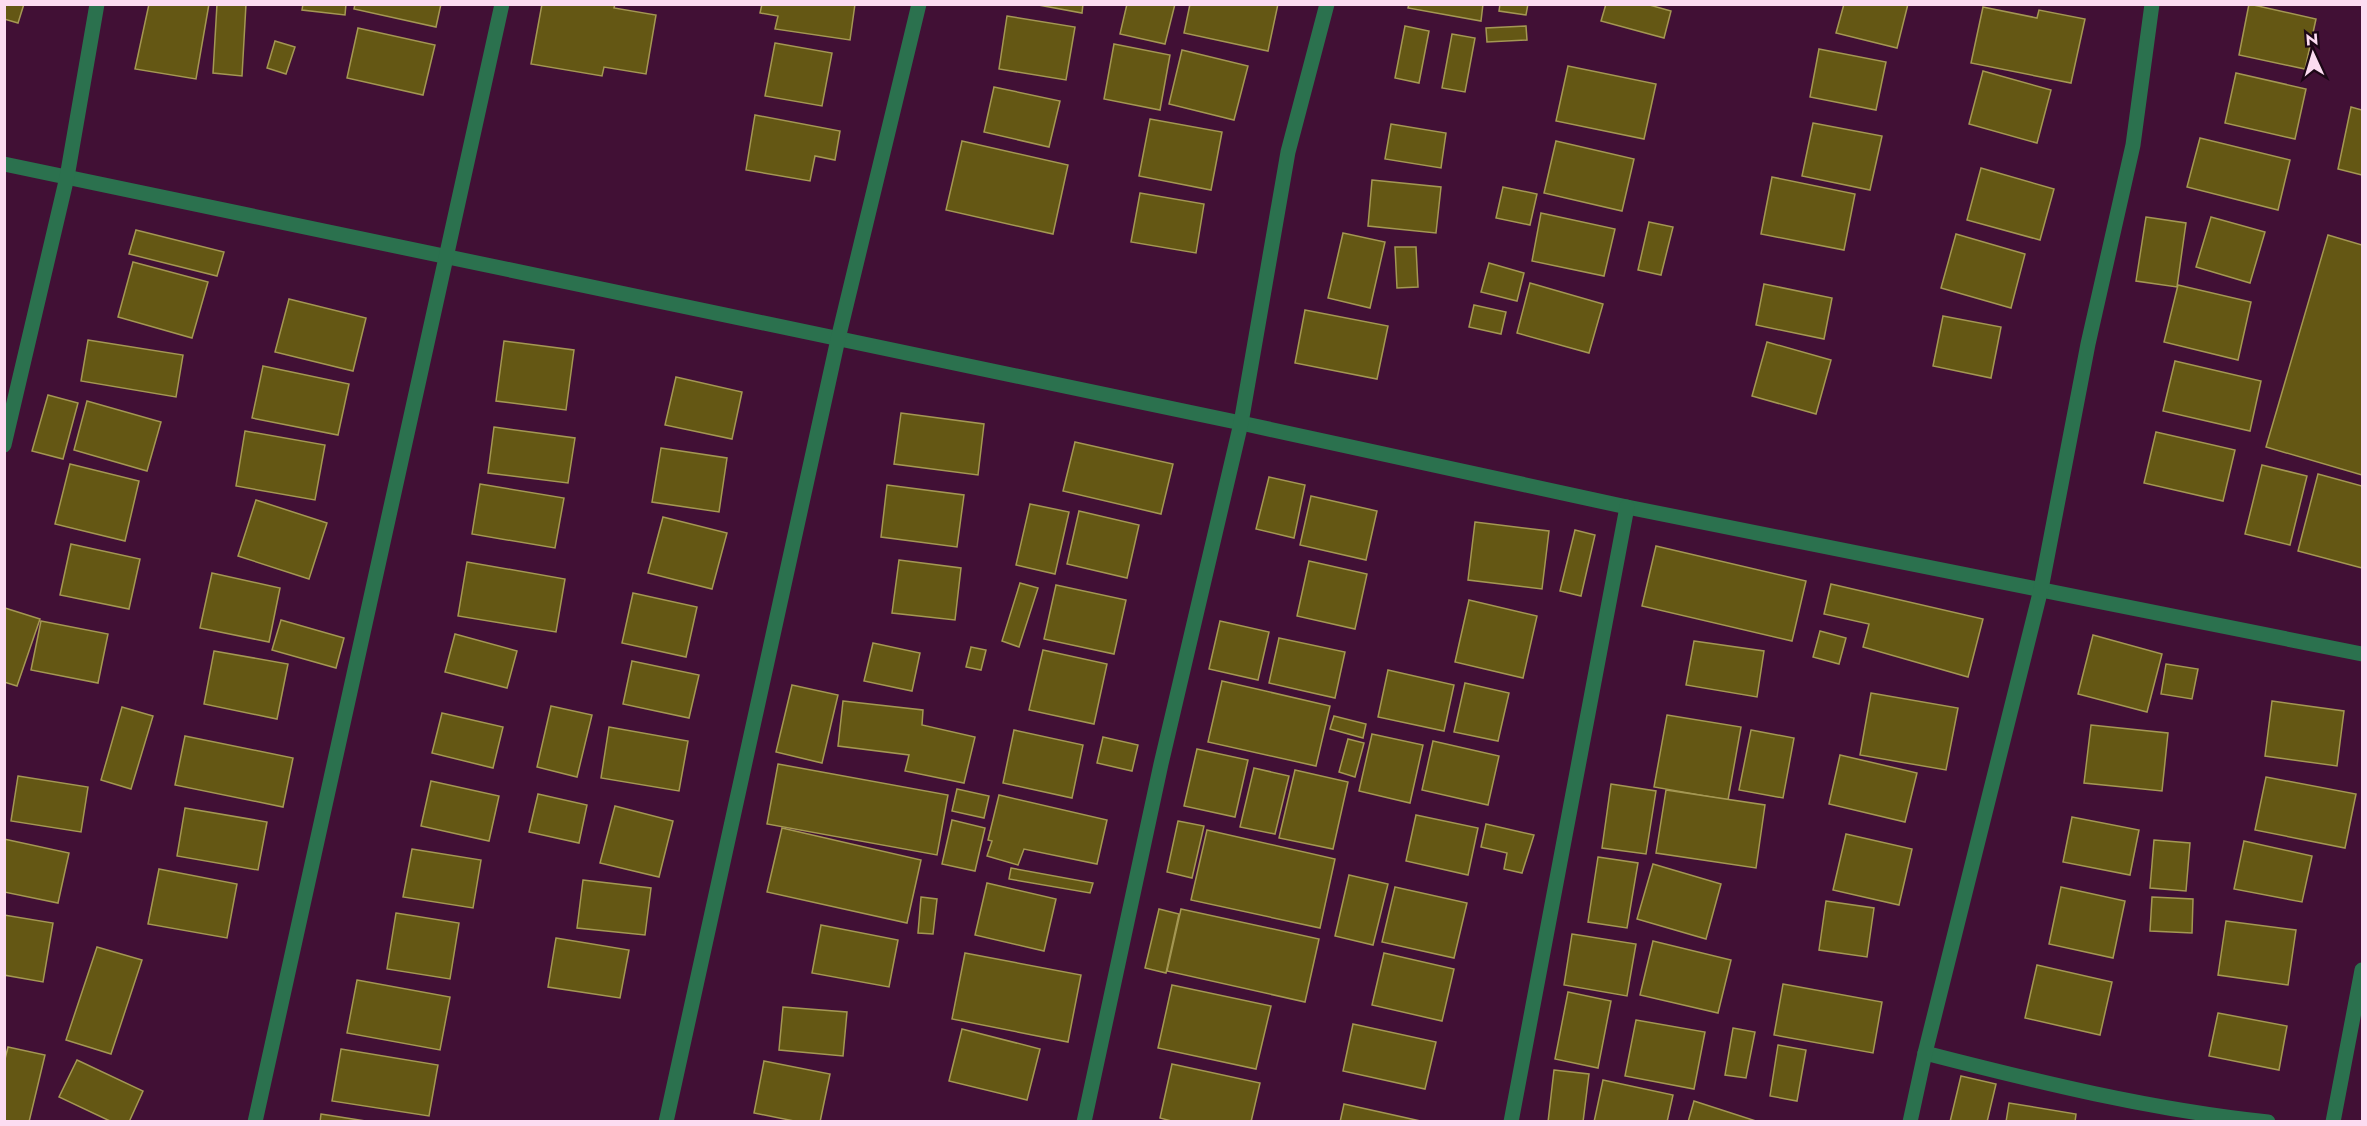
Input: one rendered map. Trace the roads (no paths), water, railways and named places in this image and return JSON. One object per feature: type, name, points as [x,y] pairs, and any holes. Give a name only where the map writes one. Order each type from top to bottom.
[{"type":"street","points":[[4,444],[67,177],[97,4]]},
{"type":"street","points":[[255,1122],[502,4]]},
{"type":"street","points":[[666,1122],[838,339],[919,4]]},
{"type":"street","points":[[1084,1122],[1164,753],[1241,423],[1288,152],[1327,4]]},
{"type":"street","points":[[1910,1122],[1925,1053],[2041,589],[2088,344],[2133,145],[2152,4]]},
{"type":"street","points":[[4,164],[1241,423],[1627,507],[2362,654]]},
{"type":"street","points":[[1511,1122],[1627,507]]},
{"type":"street","points":[[2333,1122],[2362,970]]},
{"type":"street","points":[[1925,1053],[2019,1077],[2148,1104],[2268,1122]]}]
